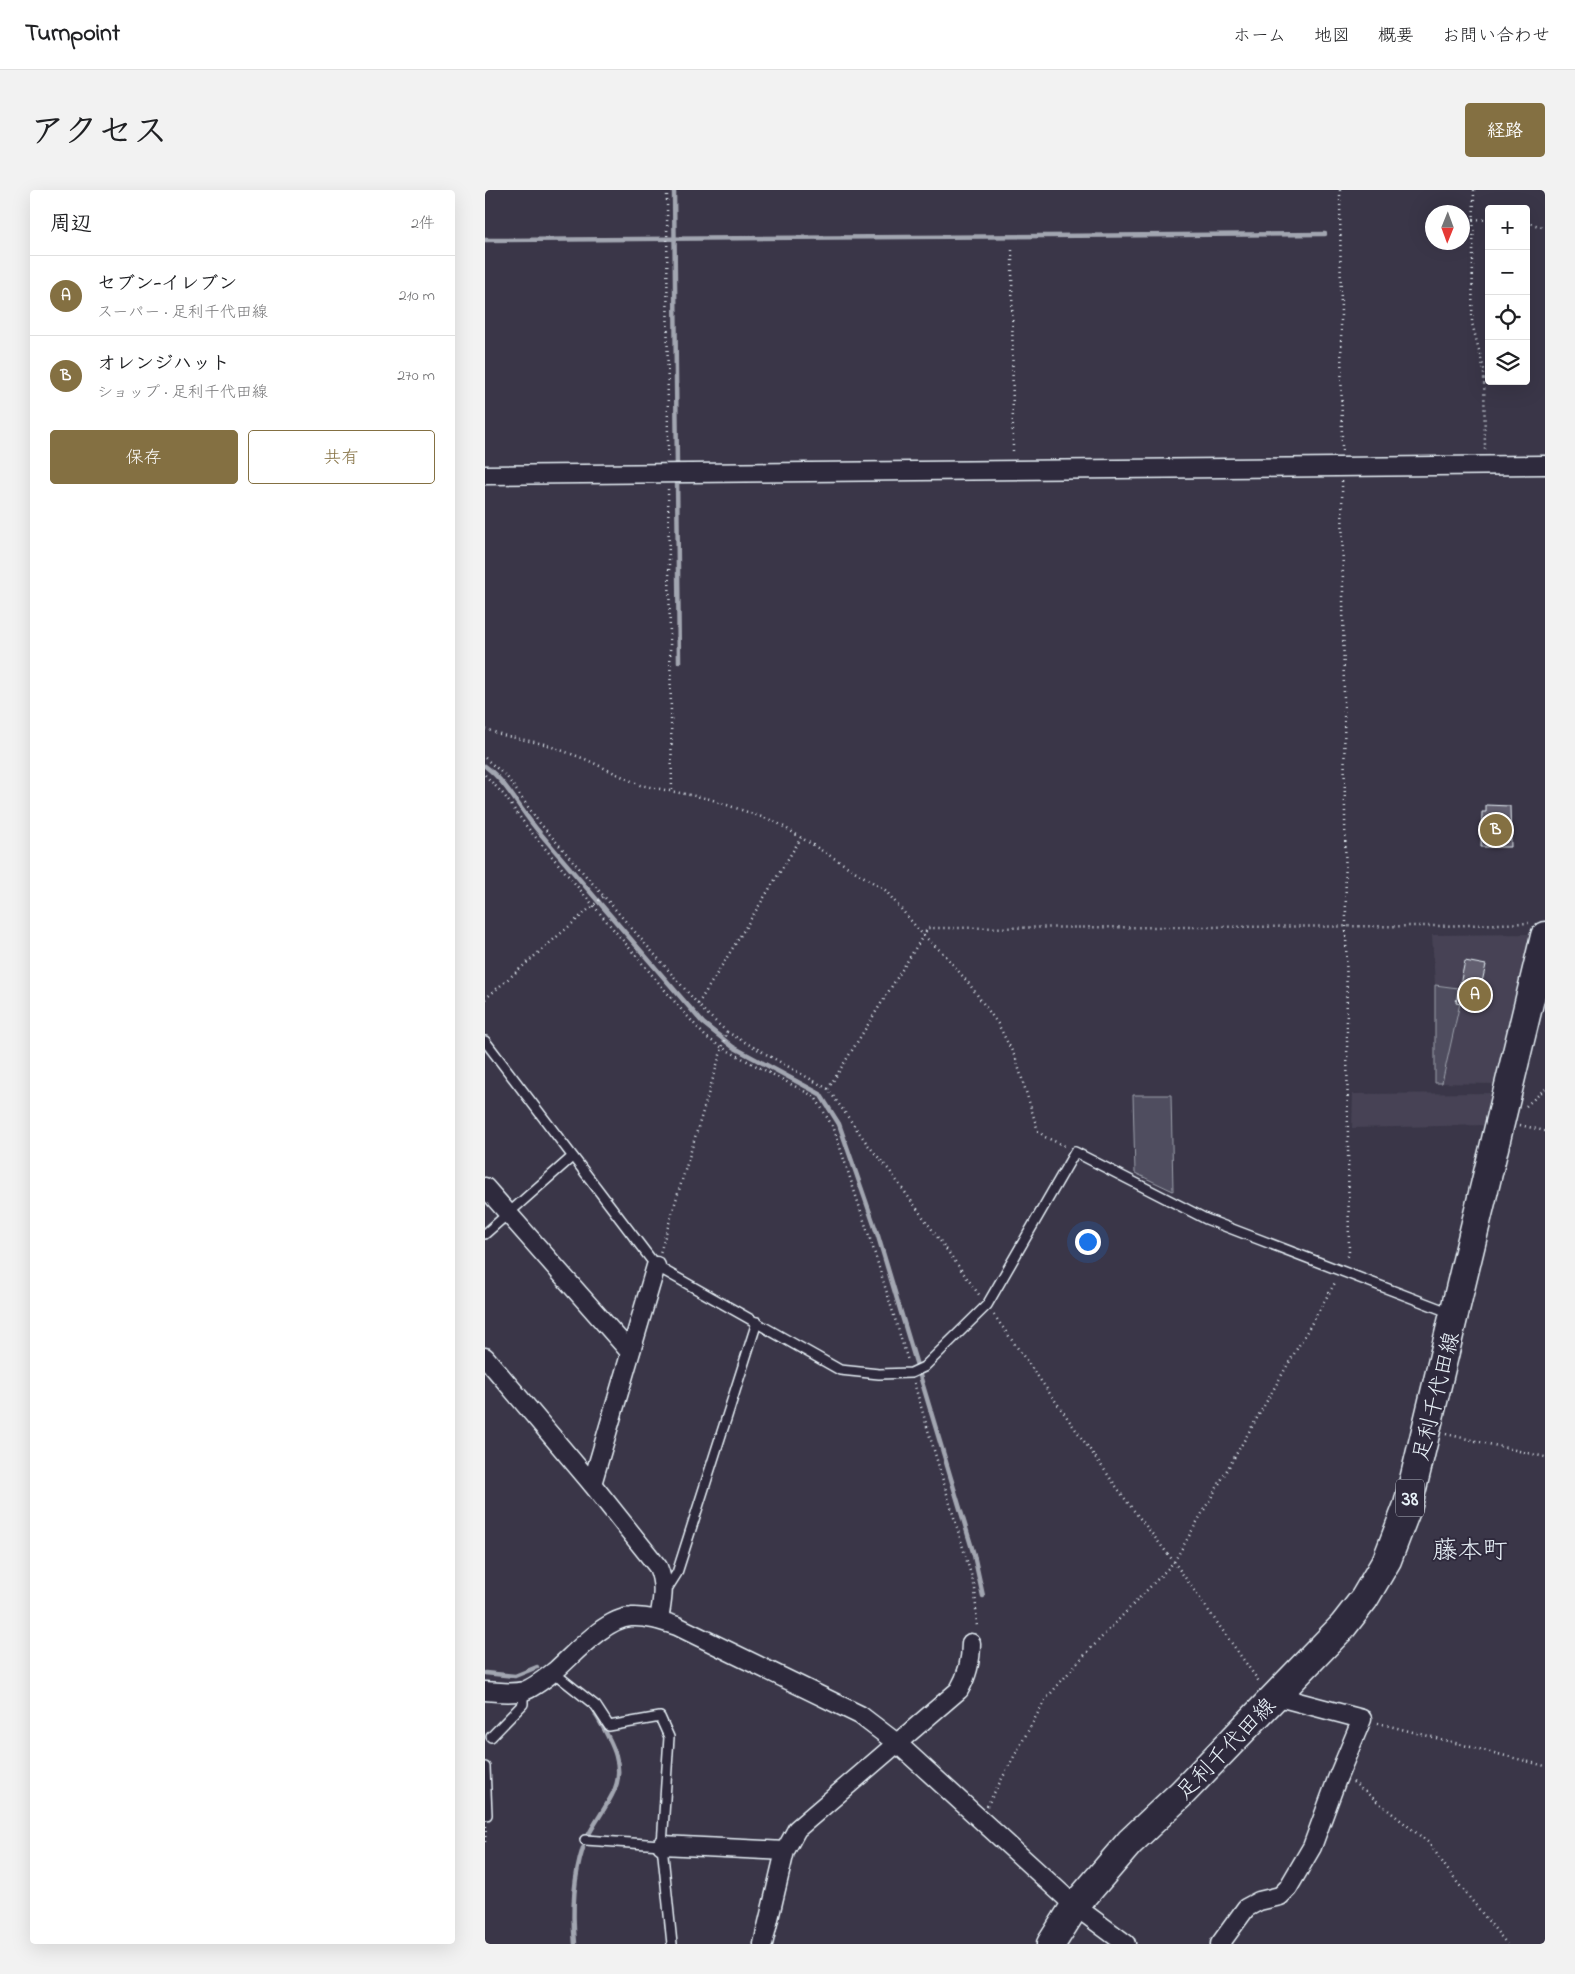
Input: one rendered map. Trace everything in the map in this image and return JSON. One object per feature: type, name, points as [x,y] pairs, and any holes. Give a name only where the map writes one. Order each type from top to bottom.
[{"type":"main road","name":"足利千代田線","points":[[1051,1944],[1075,1906],[1130,1842],[1182,1793],[1343,1626],[1364,1599],[1387,1560],[1408,1505],[1455,1314],[1501,1121],[1538,929]]},
{"type":"street","points":[[485,475],[1545,465]]},
{"type":"street","points":[[485,1187],[630,1352]]},
{"type":"street","points":[[592,1484],[656,1266]]},
{"type":"street","points":[[485,1357],[659,1567],[663,1580],[664,1594],[659,1620]]},
{"type":"street","points":[[485,1691],[511,1693],[531,1688],[553,1672],[594,1636],[620,1619],[631,1617],[659,1620],[677,1626],[860,1715],[897,1744],[1075,1906],[1126,1944]]},
{"type":"street","points":[[763,1944],[785,1851],[797,1829],[959,1690],[965,1680],[971,1662],[971,1643]]},
{"type":"street","points":[[1220,1944],[1246,1908],[1280,1896],[1288,1888],[1312,1846],[1362,1719],[1275,1696]]},
{"type":"street","points":[[662,1845],[785,1851]]},
{"type":"lane","points":[[485,1041],[656,1266],[839,1370],[879,1374],[911,1373],[924,1367],[987,1305],[1075,1152],[1206,1219],[1455,1314]]},
{"type":"lane","points":[[485,1234],[572,1157]]},
{"type":"lane","points":[[664,1594],[677,1573],[757,1322]]},
{"type":"lane","points":[[553,1672],[596,1706],[609,1726],[659,1717],[669,1736],[662,1845],[673,1944]]},
{"type":"lane","points":[[491,1737],[523,1704],[523,1691]]},
{"type":"lane","points":[[485,1767],[487,1815]]},
{"type":"lane","points":[[585,1840],[662,1845]]},
{"type":"path","points":[[667,190],[672,790]]},
{"type":"path","points":[[980,1819],[1045,1700],[1078,1662],[1174,1562],[1341,1272],[1349,1254],[1339,190]]},
{"type":"path","points":[[1474,190],[1472,322],[1484,370],[1486,465]]},
{"type":"path","points":[[1473,219],[1485,220]]},
{"type":"path","points":[[1530,223],[1542,227]]},
{"type":"path","points":[[1012,250],[1013,471]]},
{"type":"path","points":[[485,729],[506,736],[544,744],[585,759],[640,785],[710,799],[776,822],[885,890],[923,935],[945,956],[970,985],[998,1024],[1016,1059],[1038,1131],[1045,1137],[1075,1152]]},
{"type":"path","points":[[485,758],[507,777],[538,821],[698,1004],[727,1032],[828,1089],[987,1305],[1128,1503],[1174,1562],[1245,1664],[1262,1686],[1275,1696]]},
{"type":"path","points":[[485,775],[504,795],[527,828],[679,1008],[706,1037],[721,1047],[815,1097],[834,1129],[874,1251],[975,1588],[977,1631],[971,1643]]},
{"type":"path","points":[[698,1004],[801,838]]},
{"type":"path","points":[[485,999],[604,896]]},
{"type":"path","points":[[828,1089],[928,928],[1345,926],[1538,929]]},
{"type":"path","points":[[656,1266],[727,1032]]},
{"type":"path","points":[[1501,1121],[1545,1132]]},
{"type":"path","points":[[1427,1429],[1545,1457]]},
{"type":"path","points":[[1362,1719],[1545,1766]]},
{"type":"path","points":[[1340,1774],[1429,1843],[1458,1884],[1507,1944]]},
{"type":"path","points":[[485,1842],[487,1815]]},
{"type":"shaded area","points":[[1534,934],[1498,1080],[1495,1084],[1435,1083],[1435,985],[1432,935]]},
{"type":"shaded area","points":[[1435,985],[1458,988],[1456,1002],[1460,1003],[1442,1083],[1435,1083]]},
{"type":"shaded area","points":[[1495,1093],[1487,1125],[1352,1128],[1353,1094]]},
{"type":"shaded area","points":[[1133,1095],[1171,1095],[1173,1191],[1135,1173]]},
{"type":"building","points":[[1486,805],[1510,806],[1511,847],[1481,847],[1482,812],[1486,812]]},
{"type":"building","points":[[1465,961],[1486,965],[1476,1007],[1456,1003]]},
{"type":"waterway","points":[[674,190],[677,469]]},
{"type":"waterway","points":[[485,240],[1325,234]]},
{"type":"waterway","points":[[677,476],[679,662]]},
{"type":"waterway","points":[[485,766],[508,789],[533,825],[703,1023],[733,1047],[820,1094],[839,1124],[878,1236],[974,1555],[983,1596]]},
{"type":"waterway","points":[[485,1673],[515,1676],[537,1667]]},
{"type":"waterway","points":[[588,1836],[612,1795],[618,1774],[618,1764],[611,1743],[596,1715]]},
{"type":"waterway","points":[[575,1944],[574,1896],[583,1848]]},
{"type":"place","name":"オレンジハット","points":[[1496,830]]},
{"type":"place","name":"セブン-イレブン","points":[[1475,995]]},
{"type":"district","name":"藤本町","points":[[1470,1549]]}]
